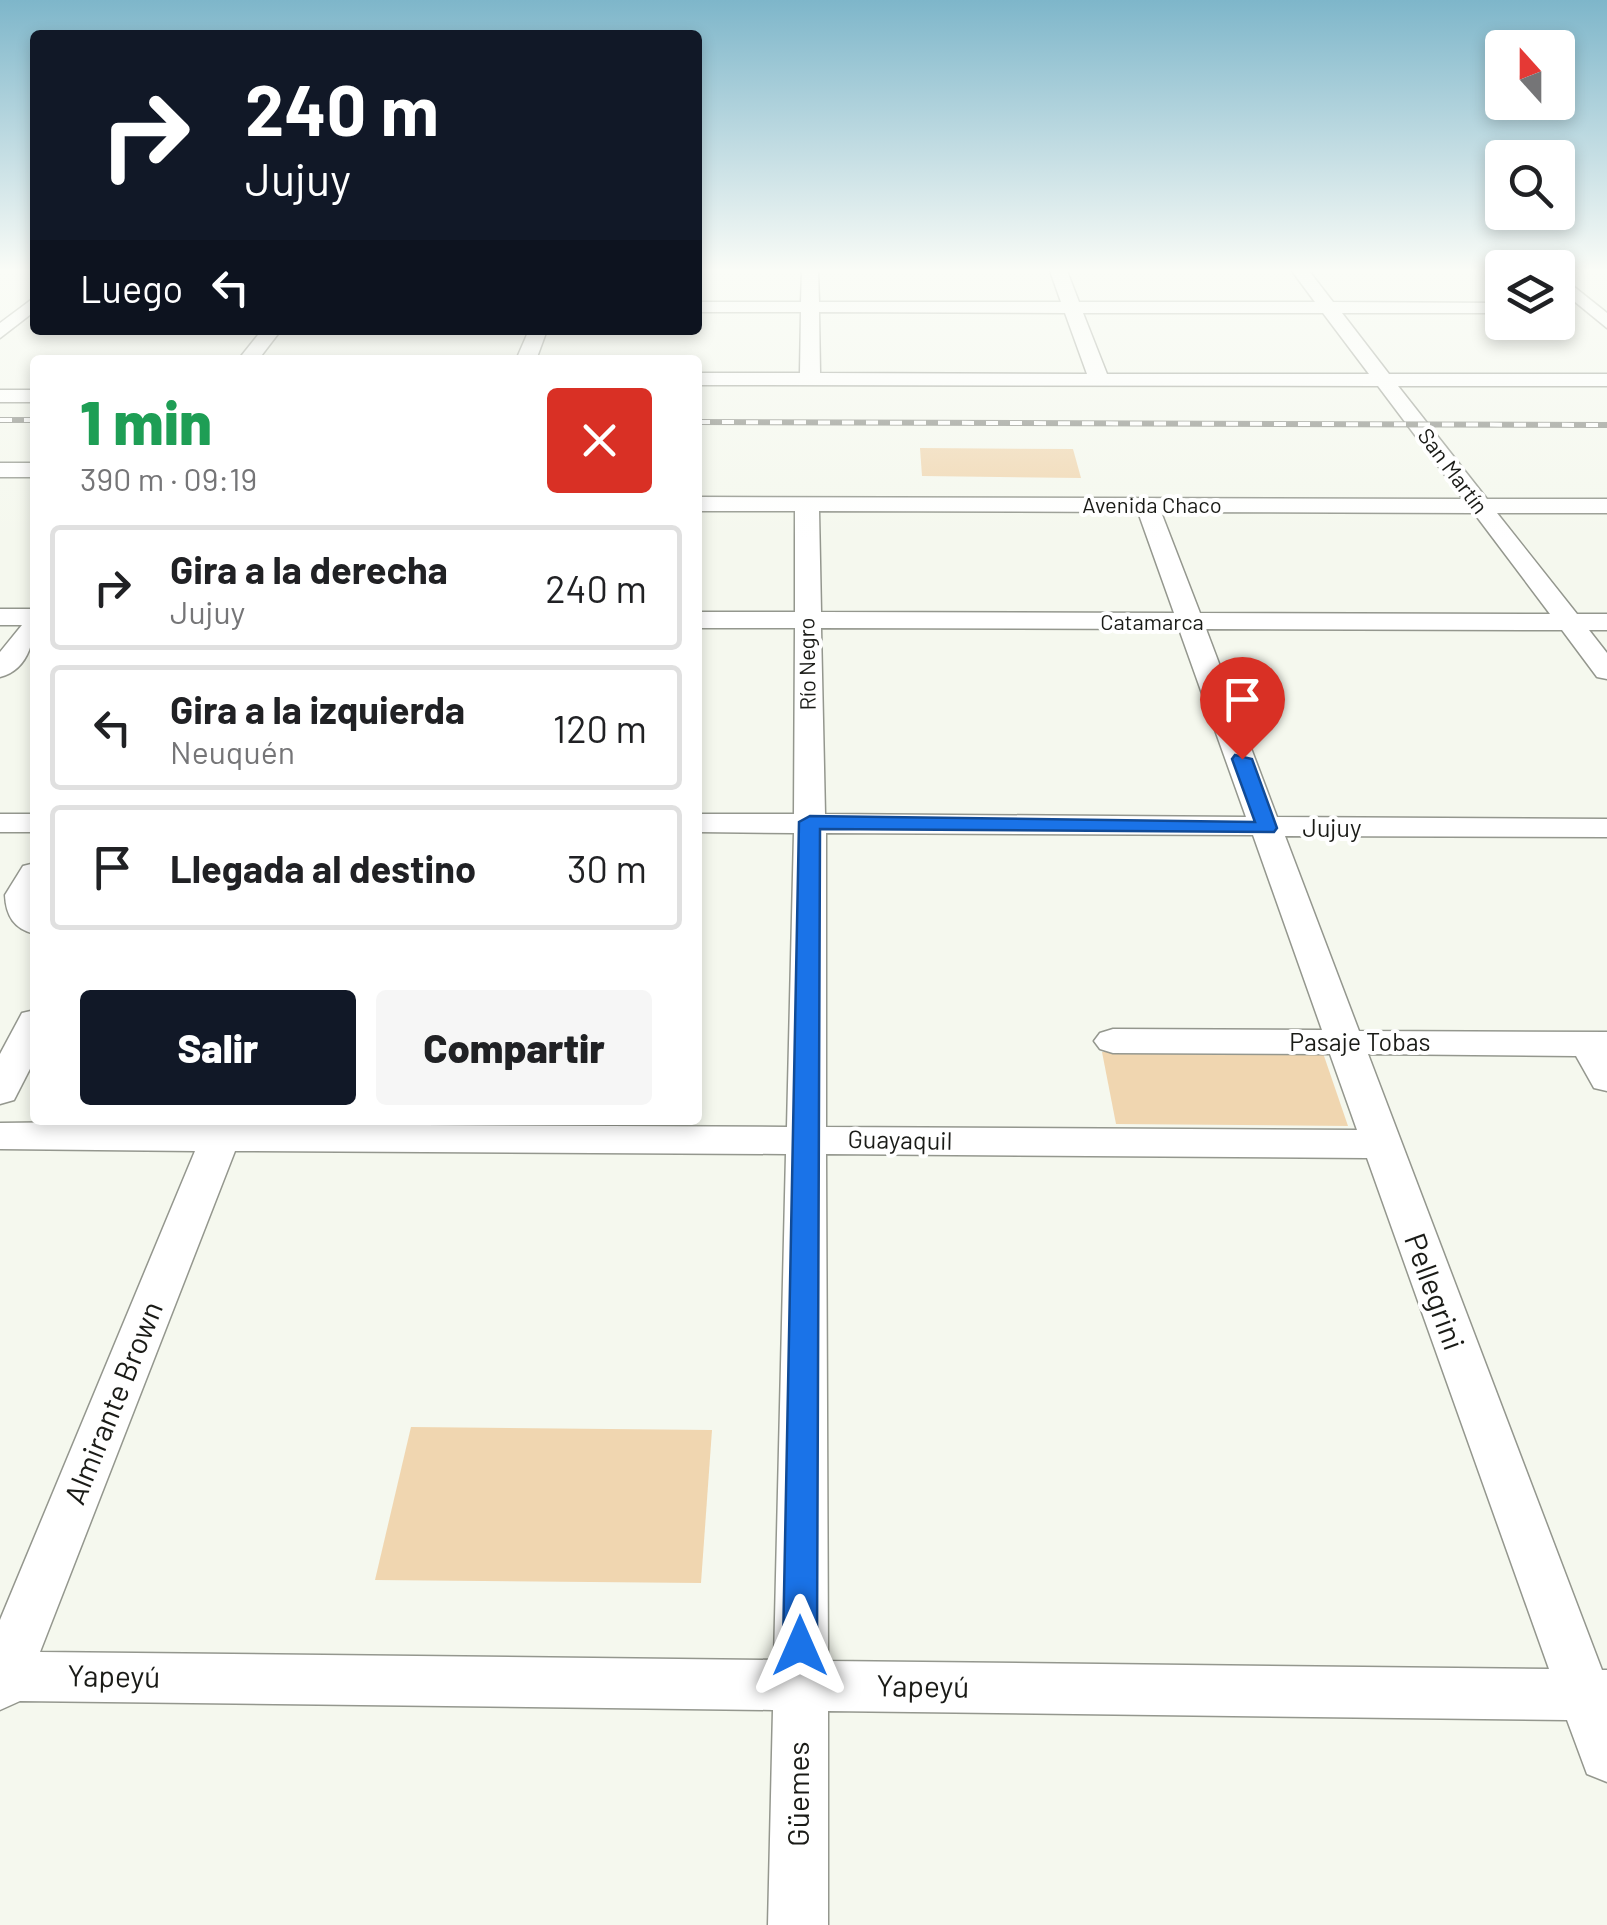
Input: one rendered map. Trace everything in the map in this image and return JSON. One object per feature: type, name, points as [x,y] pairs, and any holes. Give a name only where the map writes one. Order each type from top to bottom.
[{"type":"street","points":[[810,361],[810,379]]},
{"type":"street","points":[[1092,361],[1099,380]]},
{"type":"street","name":"San Martín","points":[[1368,361],[1607,671]]},
{"type":"street","points":[[702,378],[1607,380]]},
{"type":"street","points":[[0,396],[30,396]]},
{"type":"street","points":[[0,470],[30,470]]},
{"type":"street","name":"Avenida Chaco","points":[[702,504],[1607,506]]},
{"type":"street","name":"Pellegrini","points":[[1147,505],[1379,1144],[1595,1695],[1607,1755]]},
{"type":"street","name":"Río Negro","points":[[807,506],[810,822]]},
{"type":"street","points":[[0,617],[30,617]]},
{"type":"street","name":"Catamarca","points":[[702,620],[1607,622]]},
{"type":"street","points":[[0,669],[30,632]]},
{"type":"street","name":"Güemes","points":[[798,1925],[810,822]]},
{"type":"street","name":"Jujuy","points":[[702,823],[1607,828]]},
{"type":"street","points":[[0,824],[30,824]]},
{"type":"street","points":[[30,882],[22,895],[23,912],[30,919]]},
{"type":"street","points":[[0,1091],[30,1031]]},
{"type":"street","name":"Pasaje Tobas","points":[[1114,1041],[1598,1044]]},
{"type":"street","points":[[1598,1044],[1607,1079]]},
{"type":"street","name":"Guayaquil","points":[[0,1136],[224,1128],[1379,1144]]},
{"type":"street","name":"Almirante Brown","points":[[1,1679],[224,1128]]},
{"type":"street","name":"Yapeyú","points":[[1,1679],[1595,1695]]},
{"type":"shaded area","points":[[920,448],[1073,449],[1081,478],[922,476]]},
{"type":"shaded area","points":[[1102,1052],[1323,1053],[1348,1126],[1116,1124]]},
{"type":"shaded area","points":[[411,1427],[712,1430],[701,1583],[375,1580]]},
{"type":"railway","points":[[0,420],[30,420]]},
{"type":"railway","points":[[702,422],[1607,425]]},
{"type":"route","points":[[800,1646],[810,822],[1267,828],[1242,759]]}]
